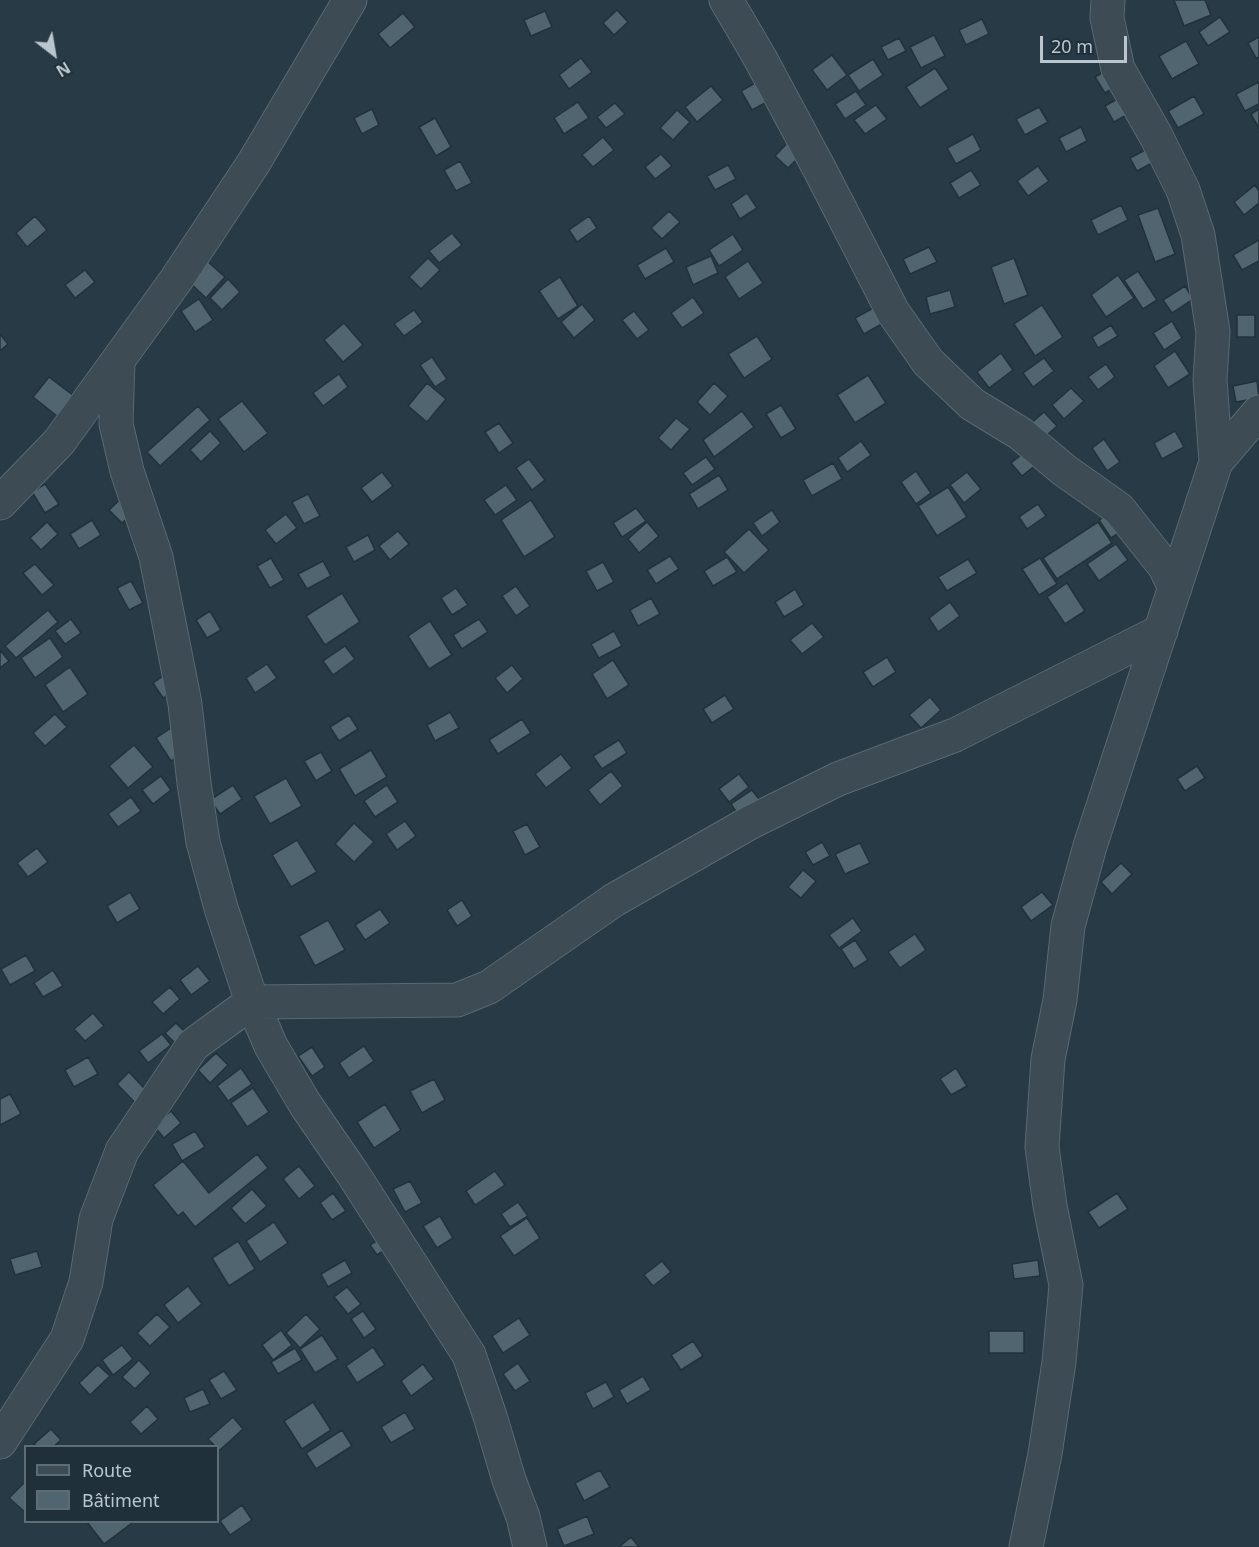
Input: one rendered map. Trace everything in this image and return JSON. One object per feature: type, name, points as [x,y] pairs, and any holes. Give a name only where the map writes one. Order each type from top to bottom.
[{"type":"street","points":[[0,503],[59,442],[176,280],[252,164],[350,0]]},
{"type":"street","points":[[726,0],[788,108],[893,312],[928,362],[972,404],[1021,434],[1064,470],[1119,509],[1165,567],[1174,588]]},
{"type":"street","points":[[1108,0],[1107,18],[1118,69],[1183,190],[1198,235],[1213,332],[1210,380],[1216,462]]},
{"type":"street","points":[[118,361],[116,423],[127,471],[156,557],[185,704],[194,783],[204,842],[221,908],[252,1002],[271,1046],[305,1104],[353,1174],[468,1355],[523,1517],[530,1547]]},
{"type":"street","points":[[1026,1547],[1045,1454],[1059,1362],[1066,1285],[1050,1206],[1042,1147],[1048,1059],[1060,1000],[1068,926],[1090,846],[1216,462],[1259,412]]},
{"type":"street","points":[[0,1442],[67,1339],[86,1282],[96,1219],[122,1151],[193,1045],[252,1002],[457,1000],[489,987],[614,900],[752,822],[838,779],[955,735],[1161,630]]},
{"type":"building","points":[[1174,0],[1205,0],[1211,15],[1184,26]]},
{"type":"building","points":[[617,10],[628,22],[614,35],[603,23]]},
{"type":"building","points":[[545,11],[552,27],[531,36],[524,20]]},
{"type":"building","points":[[403,13],[415,27],[390,48],[378,34]]},
{"type":"building","points":[[1220,17],[1230,32],[1208,46],[1199,32]]},
{"type":"building","points":[[982,19],[989,34],[966,45],[959,30]]},
{"type":"building","points":[[934,35],[945,56],[921,68],[910,47]]},
{"type":"building","points":[[1259,37],[1259,57],[1256,58],[1248,43]]},
{"type":"building","points":[[899,38],[906,51],[888,60],[881,47]]},
{"type":"building","points":[[1186,41],[1199,64],[1172,79],[1159,56]]},
{"type":"building","points":[[832,55],[847,75],[827,90],[812,70]]},
{"type":"building","points":[[581,58],[592,72],[569,89],[559,75]]},
{"type":"building","points":[[873,59],[883,75],[859,91],[848,75]]},
{"type":"building","points":[[1119,63],[1129,79],[1105,93],[1095,77]]},
{"type":"building","points":[[935,68],[949,89],[920,108],[906,87]]},
{"type":"building","points":[[771,74],[782,94],[752,110],[741,91]]},
{"type":"building","points":[[1259,82],[1259,104],[1245,111],[1236,94]]},
{"type":"building","points":[[711,86],[723,100],[697,122],[685,107]]},
{"type":"building","points":[[856,91],[866,105],[845,119],[835,104]]},
{"type":"building","points":[[1130,92],[1139,108],[1114,122],[1105,106]]},
{"type":"building","points":[[1194,96],[1204,114],[1178,128],[1168,111]]},
{"type":"building","points":[[578,102],[589,118],[564,134],[554,118]]},
{"type":"building","points":[[615,103],[625,114],[606,128],[597,117]]},
{"type":"building","points":[[876,105],[887,119],[865,134],[854,120]]},
{"type":"building","points":[[1039,107],[1048,122],[1025,135],[1016,119]]},
{"type":"building","points":[[372,109],[379,125],[362,134],[354,118]]},
{"type":"building","points":[[1259,109],[1259,128],[1251,114]]},
{"type":"building","points":[[677,110],[690,122],[673,140],[660,128]]},
{"type":"building","points":[[435,118],[451,147],[436,156],[419,127]]},
{"type":"building","points":[[1081,127],[1087,141],[1066,152],[1059,138]]},
{"type":"building","points":[[973,134],[981,150],[956,164],[947,148]]},
{"type":"building","points":[[603,137],[614,150],[593,167],[582,155]]},
{"type":"building","points":[[791,139],[804,152],[788,168],[775,156]]},
{"type":"building","points":[[1149,148],[1156,161],[1137,171],[1130,158]]},
{"type":"building","points":[[661,154],[672,166],[655,179],[645,167]]},
{"type":"building","points":[[460,161],[472,183],[456,191],[444,170]]},
{"type":"building","points":[[728,165],[736,179],[715,190],[707,176]]},
{"type":"building","points":[[1038,166],[1049,181],[1028,196],[1017,181]]},
{"type":"building","points":[[971,170],[981,185],[959,198],[950,183]]},
{"type":"building","points":[[1255,185],[1259,191],[1259,203],[1244,215],[1234,202]]},
{"type":"building","points":[[747,193],[757,208],[740,219],[731,204]]},
{"type":"building","points":[[1121,205],[1128,220],[1098,235],[1091,220]]},
{"type":"building","points":[[1158,208],[1175,254],[1155,262],[1138,215]]},
{"type":"building","points":[[669,211],[680,222],[662,239],[651,228]]},
{"type":"building","points":[[35,216],[47,230],[27,247],[16,233]]},
{"type":"building","points":[[589,216],[597,228],[577,242],[569,230]]},
{"type":"building","points":[[452,233],[462,245],[439,263],[429,251]]},
{"type":"building","points":[[733,234],[743,250],[719,266],[709,250]]},
{"type":"building","points":[[1259,240],[1259,261],[1242,270],[1233,255]]},
{"type":"building","points":[[929,247],[937,262],[910,274],[903,259]]},
{"type":"building","points":[[666,248],[674,262],[645,279],[637,265]]},
{"type":"building","points":[[711,256],[718,273],[693,285],[686,267]]},
{"type":"building","points":[[428,258],[440,270],[421,289],[409,277]]},
{"type":"building","points":[[1014,258],[1028,295],[1004,304],[991,267]]},
{"type":"building","points":[[207,261],[225,277],[206,298],[188,281]]},
{"type":"building","points":[[748,261],[763,283],[739,299],[725,277]]},
{"type":"building","points":[[85,270],[95,282],[75,298],[65,285]]},
{"type":"building","points":[[1138,271],[1157,300],[1143,309],[1124,280]]},
{"type":"building","points":[[1118,275],[1134,298],[1106,317],[1091,295]]},
{"type":"building","points":[[560,277],[578,306],[558,319],[539,291]]},
{"type":"building","points":[[228,279],[240,292],[222,310],[210,298]]},
{"type":"building","points":[[1185,286],[1193,299],[1172,313],[1163,300]]},
{"type":"building","points":[[950,290],[955,307],[930,314],[926,297]]},
{"type":"building","points":[[693,297],[704,313],[682,328],[671,313]]},
{"type":"building","points":[[199,299],[213,320],[195,332],[181,311]]},
{"type":"building","points":[[582,304],[595,320],[574,338],[561,322]]},
{"type":"building","points":[[879,305],[887,321],[864,334],[855,318]]},
{"type":"building","points":[[1042,305],[1063,337],[1035,356],[1014,324]]},
{"type":"building","points":[[414,310],[423,322],[404,336],[394,324]]},
{"type":"building","points":[[634,311],[649,330],[637,339],[622,320]]},
{"type":"building","points":[[1237,315],[1255,315],[1255,337],[1237,337]]},
{"type":"building","points":[[1172,321],[1182,338],[1164,350],[1153,333]]},
{"type":"building","points":[[344,323],[363,345],[343,362],[324,340]]},
{"type":"building","points":[[1111,325],[1118,336],[1098,348],[1092,337]]},
{"type":"building","points":[[0,334],[8,344],[0,351]]},
{"type":"building","points":[[757,336],[772,359],[744,378],[728,354]]},
{"type":"building","points":[[1175,351],[1190,374],[1168,388],[1154,366]]},
{"type":"building","points":[[1001,353],[1013,370],[989,388],[977,372]]},
{"type":"building","points":[[432,357],[447,379],[435,387],[420,365]]},
{"type":"building","points":[[1044,358],[1054,371],[1033,387],[1023,373]]},
{"type":"building","points":[[1106,364],[1115,377],[1098,390],[1088,377]]},
{"type":"building","points":[[339,374],[348,387],[323,406],[313,393]]},
{"type":"building","points":[[868,375],[886,403],[855,423],[837,395]]},
{"type":"building","points":[[49,377],[74,396],[57,416],[33,397]]},
{"type":"building","points":[[1257,381],[1259,398],[1236,402],[1233,386]]},
{"type":"building","points":[[427,383],[446,399],[427,422],[408,406]]},
{"type":"building","points":[[714,383],[728,396],[710,415],[697,402]]},
{"type":"building","points":[[1071,388],[1084,401],[1064,419],[1052,405]]},
{"type":"building","points":[[242,401],[268,433],[244,452],[218,419]]},
{"type":"building","points":[[781,405],[796,429],[781,438],[766,414]]},
{"type":"building","points":[[198,406],[210,420],[160,466],[147,452]]},
{"type":"building","points":[[742,411],[754,427],[714,457],[703,440]]},
{"type":"building","points":[[1044,412],[1057,426],[1034,447],[1021,432]]},
{"type":"building","points":[[676,418],[690,429],[671,450],[658,438]]},
{"type":"building","points":[[499,423],[513,443],[499,453],[485,432]]},
{"type":"building","points":[[210,431],[221,443],[201,462],[190,450]]},
{"type":"building","points":[[1175,431],[1184,447],[1162,459],[1154,443]]},
{"type":"building","points":[[1104,439],[1120,462],[1107,471],[1092,448]]},
{"type":"building","points":[[861,441],[871,455],[847,472],[838,458]]},
{"type":"building","points":[[1031,447],[1042,460],[1022,476],[1011,463]]},
{"type":"building","points":[[706,457],[715,469],[692,485],[683,473]]},
{"type":"building","points":[[529,459],[545,480],[532,490],[516,468]]},
{"type":"building","points":[[833,463],[842,479],[812,496],[803,480]]},
{"type":"building","points":[[916,471],[931,493],[916,504],[901,482]]},
{"type":"building","points":[[382,472],[393,486],[372,502],[361,488]]},
{"type":"building","points":[[967,472],[981,489],[964,503],[950,485]]},
{"type":"building","points":[[719,475],[728,490],[698,509],[689,494]]},
{"type":"building","points":[[45,484],[59,504],[45,513],[32,492]]},
{"type":"building","points":[[506,485],[517,500],[495,515],[484,500]]},
{"type":"building","points":[[948,487],[967,517],[937,536],[918,506]]},
{"type":"building","points":[[127,493],[139,507],[122,523],[109,510]]},
{"type":"building","points":[[308,494],[320,516],[304,524],[292,502]]},
{"type":"building","points":[[531,500],[555,537],[524,557],[501,520]]},
{"type":"building","points":[[1127,502],[1139,520],[1111,538],[1099,520]]},
{"type":"building","points":[[1038,504],[1046,516],[1027,529],[1019,517]]},
{"type":"building","points":[[636,508],[646,521],[622,537],[613,523]]},
{"type":"building","points":[[772,510],[780,522],[762,536],[753,523]]},
{"type":"building","points":[[286,514],[297,528],[276,544],[265,530]]},
{"type":"building","points":[[92,520],[101,535],[79,549],[70,534]]},
{"type":"building","points":[[47,522],[58,534],[41,550],[30,538]]},
{"type":"building","points":[[647,522],[659,536],[639,553],[628,539]]},
{"type":"building","points":[[1098,522],[1112,543],[1057,579],[1043,558]]},
{"type":"building","points":[[749,529],[769,550],[744,573],[724,552]]},
{"type":"building","points":[[398,531],[409,544],[390,560],[379,546]]},
{"type":"building","points":[[368,535],[375,550],[354,562],[346,547]]},
{"type":"building","points":[[1116,544],[1128,560],[1099,581],[1087,564]]},
{"type":"building","points":[[670,556],[679,569],[656,584],[647,570]]},
{"type":"building","points":[[727,557],[737,572],[713,586],[704,571]]},
{"type":"building","points":[[271,558],[284,580],[270,588],[257,566]]},
{"type":"building","points":[[1040,558],[1057,584],[1039,595],[1022,569]]},
{"type":"building","points":[[968,559],[977,573],[947,591],[938,577]]},
{"type":"building","points":[[323,561],[331,576],[307,589],[298,574]]},
{"type":"building","points":[[603,562],[614,582],[597,591],[586,571]]},
{"type":"building","points":[[35,564],[54,585],[42,595],[23,573]]},
{"type":"building","points":[[131,581],[143,603],[129,610],[117,588]]},
{"type":"building","points":[[1067,583],[1085,611],[1065,624],[1047,597]]},
{"type":"building","points":[[516,586],[530,606],[516,616],[502,596]]},
{"type":"building","points":[[456,588],[468,605],[452,615],[441,598]]},
{"type":"building","points":[[795,589],[804,605],[784,617],[775,602]]},
{"type":"building","points":[[342,593],[360,622],[325,645],[306,616]]},
{"type":"building","points":[[651,598],[660,614],[638,626],[630,610]]},
{"type":"building","points":[[950,602],[960,616],[938,632],[929,618]]},
{"type":"building","points":[[48,610],[58,622],[16,658],[5,646]]},
{"type":"building","points":[[210,611],[221,630],[207,638],[196,620]]},
{"type":"building","points":[[71,619],[81,633],[65,644],[55,631]]},
{"type":"building","points":[[479,619],[488,632],[462,649],[453,635]]},
{"type":"building","points":[[430,621],[452,655],[429,669],[408,636]]},
{"type":"building","points":[[812,623],[824,637],[802,654],[790,640]]},
{"type":"building","points":[[614,631],[622,646],[599,658],[591,644]]},
{"type":"building","points":[[50,638],[63,657],[35,678],[21,658]]},
{"type":"building","points":[[345,646],[355,659],[333,675],[323,661]]},
{"type":"building","points":[[0,650],[9,661],[0,668]]},
{"type":"building","points":[[887,657],[896,672],[873,687],[863,672]]},
{"type":"building","points":[[613,660],[629,685],[607,699],[592,674]]},
{"type":"building","points":[[267,664],[277,678],[255,693],[246,678]]},
{"type":"building","points":[[512,665],[523,679],[507,693],[495,678]]},
{"type":"building","points":[[70,667],[88,694],[63,712],[45,685]]},
{"type":"building","points":[[172,670],[182,685],[163,698],[153,683]]},
{"type":"building","points":[[725,695],[734,709],[712,723],[703,709]]},
{"type":"building","points":[[930,697],[941,710],[921,728],[909,715]]},
{"type":"building","points":[[450,712],[459,728],[435,741],[427,725]]},
{"type":"building","points":[[55,714],[67,727],[45,746],[33,733]]},
{"type":"building","points":[[349,715],[358,729],[339,741],[330,727]]},
{"type":"building","points":[[522,719],[531,733],[498,754],[489,740]]},
{"type":"building","points":[[177,724],[192,746],[171,761],[156,738]]},
{"type":"building","points":[[619,740],[627,753],[602,769],[593,756]]},
{"type":"building","points":[[134,745],[153,767],[128,788],[109,766]]},
{"type":"building","points":[[371,750],[387,777],[355,796],[339,769]]},
{"type":"building","points":[[321,752],[332,771],[316,781],[304,761]]},
{"type":"building","points":[[561,754],[572,768],[546,788],[535,774]]},
{"type":"building","points":[[1197,766],[1205,778],[1185,791],[1177,779]]},
{"type":"building","points":[[611,771],[623,786],[600,805],[588,790]]},
{"type":"building","points":[[739,774],[749,787],[729,802],[719,789]]},
{"type":"building","points":[[161,776],[171,790],[153,804],[142,790]]},
{"type":"building","points":[[286,778],[302,806],[270,824],[254,796]]},
{"type":"building","points":[[233,785],[242,799],[220,814],[210,800]]},
{"type":"building","points":[[387,785],[398,802],[375,817],[364,801]]},
{"type":"building","points":[[752,790],[762,803],[741,819],[731,804]]},
{"type":"building","points":[[131,797],[141,811],[118,827],[108,814]]},
{"type":"building","points":[[405,821],[416,836],[397,850],[386,834]]},
{"type":"building","points":[[354,823],[374,842],[354,862],[335,844]]},
{"type":"building","points":[[527,824],[540,847],[525,855],[513,831]]},
{"type":"building","points":[[297,840],[317,872],[291,887],[272,855]]},
{"type":"building","points":[[822,842],[830,856],[813,865],[805,852]]},
{"type":"building","points":[[860,843],[870,863],[845,874],[835,854]]},
{"type":"building","points":[[37,848],[48,862],[28,877],[17,863]]},
{"type":"building","points":[[1121,863],[1132,874],[1112,894],[1101,882]]},
{"type":"building","points":[[803,870],[816,881],[801,898],[788,887]]},
{"type":"building","points":[[130,892],[140,909],[117,923],[107,906]]},
{"type":"building","points":[[1042,892],[1053,905],[1031,921],[1021,907]]},
{"type":"building","points":[[462,900],[472,916],[457,926],[447,910]]},
{"type":"building","points":[[380,909],[390,923],[365,940],[355,925]]},
{"type":"building","points":[[853,918],[862,931],[839,948],[829,935]]},
{"type":"building","points":[[328,920],[345,950],[315,966],[299,936]]},
{"type":"building","points":[[915,934],[926,950],[900,968],[888,952]]},
{"type":"building","points":[[855,940],[868,960],[854,969],[841,949]]},
{"type":"building","points":[[26,955],[35,971],[10,985],[1,969]]},
{"type":"building","points":[[198,966],[210,981],[191,995],[180,980]]},
{"type":"building","points":[[53,970],[63,986],[43,997],[34,983]]},
{"type":"building","points":[[170,987],[180,999],[163,1014],[152,1002]]},
{"type":"building","points":[[93,1013],[104,1026],[85,1041],[74,1029]]},
{"type":"building","points":[[176,1023],[191,1038],[181,1049],[165,1033]]},
{"type":"building","points":[[162,1034],[171,1045],[148,1063],[139,1051]]},
{"type":"building","points":[[364,1046],[374,1061],[349,1078],[339,1063]]},
{"type":"building","points":[[312,1047],[325,1067],[312,1076],[298,1056]]},
{"type":"building","points":[[216,1053],[228,1065],[210,1083],[198,1070]]},
{"type":"building","points":[[88,1057],[98,1074],[74,1087],[65,1070]]},
{"type":"building","points":[[241,1068],[252,1084],[228,1101],[217,1086]]},
{"type":"building","points":[[956,1068],[967,1086],[951,1095],[940,1079]]},
{"type":"building","points":[[129,1072],[154,1099],[142,1110],[117,1084]]},
{"type":"building","points":[[434,1079],[445,1100],[422,1113],[410,1091]]},
{"type":"building","points":[[253,1088],[269,1112],[247,1127],[231,1103]]},
{"type":"building","points":[[10,1094],[21,1114],[0,1125],[0,1099]]},
{"type":"building","points":[[385,1104],[401,1130],[374,1148],[357,1122]]},
{"type":"building","points":[[171,1111],[181,1123],[164,1138],[154,1126]]},
{"type":"building","points":[[195,1131],[205,1147],[182,1161],[172,1144]]},
{"type":"building","points":[[257,1154],[268,1168],[195,1227],[183,1212],[178,1216],[153,1185],[183,1161],[209,1193]]},
{"type":"building","points":[[299,1166],[315,1186],[299,1199],[283,1179]]},
{"type":"building","points":[[495,1171],[505,1185],[475,1205],[466,1191]]},
{"type":"building","points":[[410,1181],[422,1203],[405,1212],[393,1189]]},
{"type":"building","points":[[252,1189],[267,1206],[245,1224],[231,1208]]},
{"type":"building","points":[[333,1193],[346,1211],[332,1220],[320,1203]]},
{"type":"building","points":[[1117,1193],[1128,1209],[1099,1228],[1088,1212]]},
{"type":"building","points":[[518,1202],[528,1216],[510,1227],[501,1214]]},
{"type":"building","points":[[440,1216],[453,1238],[437,1248],[423,1226]]},
{"type":"building","points":[[527,1218],[540,1238],[514,1256],[500,1236]]},
{"type":"building","points":[[274,1222],[288,1243],[260,1262],[246,1241]]},
{"type":"building","points":[[386,1235],[393,1245],[377,1255],[370,1245]]},
{"type":"building","points":[[238,1241],[255,1269],[229,1286],[212,1258]]},
{"type":"building","points":[[37,1251],[42,1267],[15,1275],[10,1259]]},
{"type":"building","points":[[345,1260],[352,1273],[328,1287],[321,1274]]},
{"type":"building","points":[[1038,1260],[1040,1276],[1014,1279],[1012,1264]]},
{"type":"building","points":[[662,1261],[671,1272],[653,1286],[644,1275]]},
{"type":"building","points":[[188,1286],[202,1304],[178,1323],[164,1305]]},
{"type":"building","points":[[347,1287],[361,1304],[348,1314],[334,1297]]},
{"type":"building","points":[[363,1311],[376,1329],[364,1338],[351,1319]]},
{"type":"building","points":[[157,1314],[170,1327],[150,1346],[137,1333]]},
{"type":"building","points":[[306,1314],[320,1329],[300,1348],[286,1333]]},
{"type":"building","points":[[519,1318],[530,1335],[503,1353],[492,1336]]},
{"type":"building","points":[[281,1330],[292,1345],[273,1360],[262,1345]]},
{"type":"building","points":[[989,1331],[1024,1331],[1024,1353],[989,1353]]},
{"type":"building","points":[[322,1335],[338,1359],[315,1373],[300,1349]]},
{"type":"building","points":[[693,1341],[703,1356],[681,1370],[671,1355]]},
{"type":"building","points":[[122,1345],[133,1359],[113,1375],[102,1360]]},
{"type":"building","points":[[373,1347],[385,1365],[357,1383],[346,1366]]},
{"type":"building","points":[[295,1348],[302,1360],[278,1374],[271,1362]]},
{"type":"building","points":[[139,1360],[151,1373],[135,1389],[122,1377]]},
{"type":"building","points":[[518,1363],[530,1381],[515,1391],[503,1374]]},
{"type":"building","points":[[423,1364],[434,1379],[411,1396],[401,1381]]},
{"type":"building","points":[[98,1365],[110,1376],[90,1395],[79,1383]]},
{"type":"building","points":[[224,1371],[237,1390],[221,1399],[209,1380]]},
{"type":"building","points":[[643,1376],[651,1390],[627,1404],[619,1390]]},
{"type":"building","points":[[606,1382],[614,1397],[593,1409],[585,1393]]},
{"type":"building","points":[[203,1389],[210,1404],[190,1412],[184,1398]]},
{"type":"building","points":[[313,1402],[331,1430],[302,1449],[284,1421]]},
{"type":"building","points":[[147,1406],[158,1419],[141,1434],[130,1422]]},
{"type":"building","points":[[405,1412],[415,1429],[391,1443],[381,1427]]},
{"type":"building","points":[[233,1417],[243,1429],[219,1451],[219,1445],[214,1445],[208,1439]]},
{"type":"building","points":[[51,1429],[61,1440],[55,1445],[34,1444]]},
{"type":"building","points":[[342,1430],[352,1446],[316,1469],[306,1453]]},
{"type":"building","points":[[600,1470],[610,1487],[584,1501],[575,1483]]},
{"type":"building","points":[[24,1483],[24,1511],[9,1498]]},
{"type":"building","points":[[242,1505],[252,1520],[230,1535],[220,1521]]},
{"type":"building","points":[[587,1516],[594,1534],[564,1546],[557,1529]]},
{"type":"building","points":[[88,1523],[132,1523],[104,1544]]},
{"type":"building","points":[[631,1537],[639,1547],[619,1547]]}]
